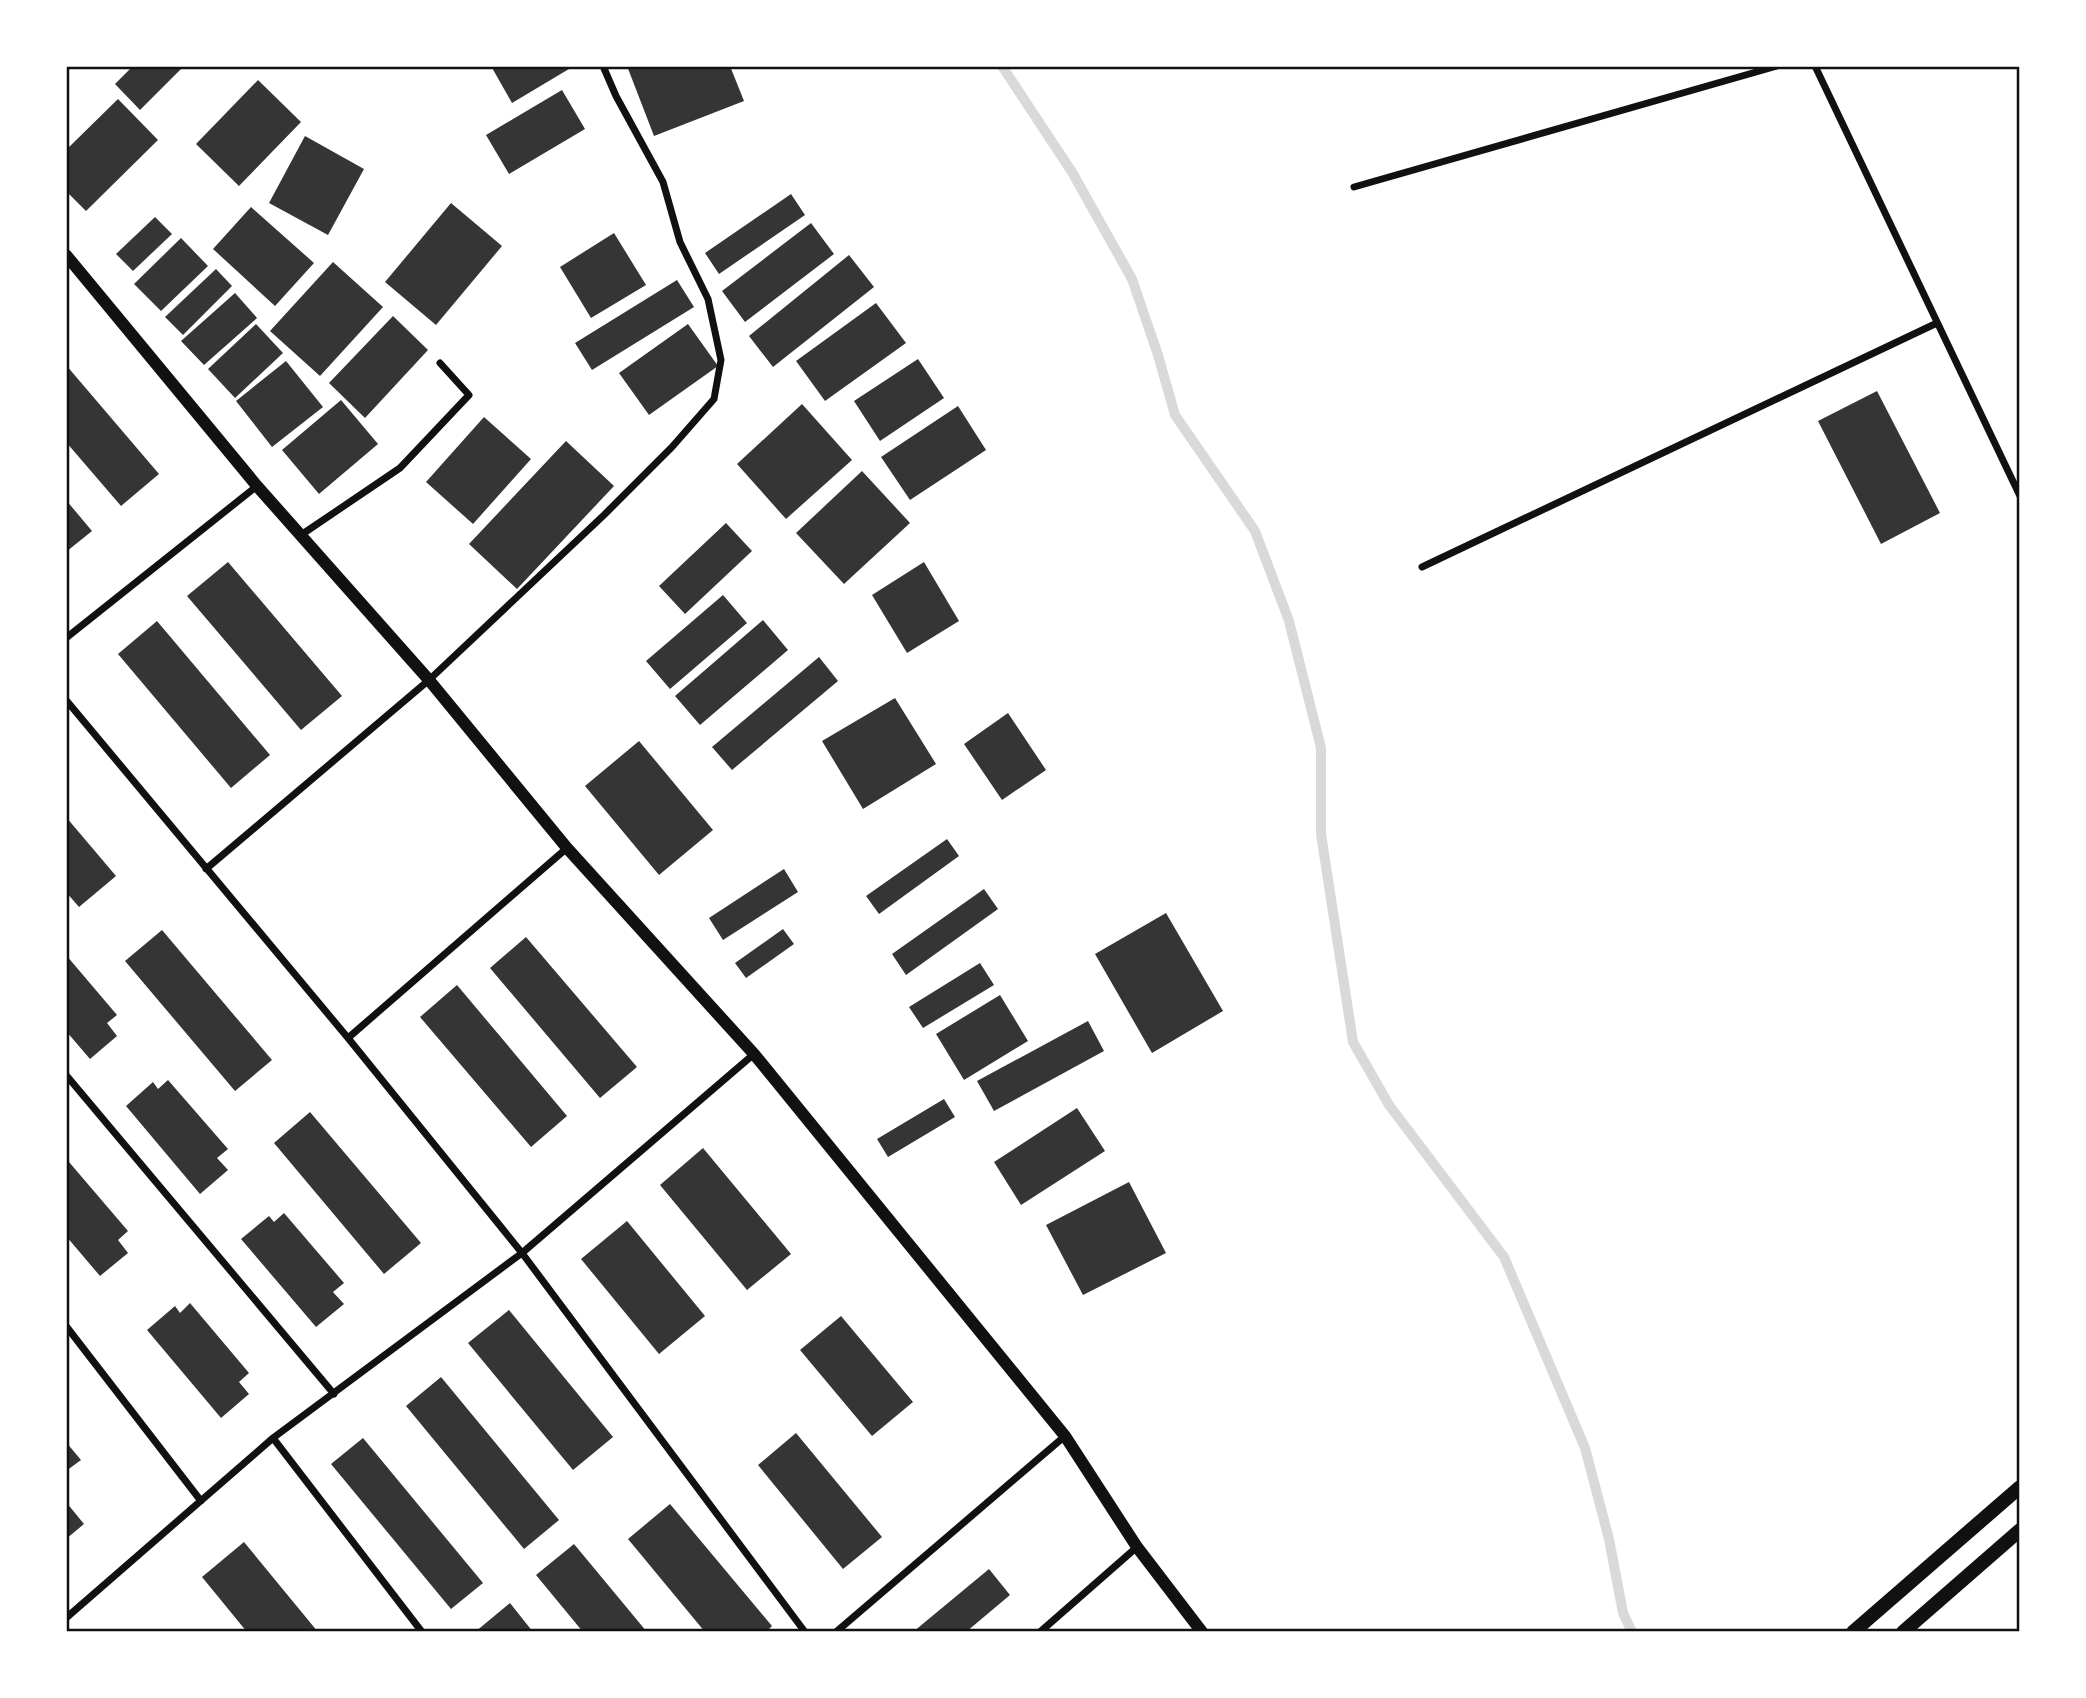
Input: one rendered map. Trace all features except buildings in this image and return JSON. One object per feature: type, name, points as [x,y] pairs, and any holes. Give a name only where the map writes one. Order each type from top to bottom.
[{"type":"main road","points":[[1853,1632],[2020,1487]]},
{"type":"main road","points":[[1903,1632],[2020,1530]]},
{"type":"street","points":[[206,869],[429,680],[672,447],[714,399],[721,359],[708,299],[680,242],[663,182],[616,96],[603,66]]},
{"type":"street","points":[[1354,187],[1777,66]]},
{"type":"street","points":[[1815,66],[2020,496]]},
{"type":"street","points":[[66,255],[257,486],[429,680],[567,848],[754,1054],[1065,1436],[1137,1547],[1202,1632]]},
{"type":"street","points":[[1422,566],[1937,323]]},
{"type":"street","points":[[300,535],[400,468],[470,395],[440,363]]},
{"type":"street","points":[[66,638],[257,486]]},
{"type":"street","points":[[66,700],[523,1253],[806,1632]]},
{"type":"street","points":[[348,1038],[567,848]]},
{"type":"street","points":[[66,1618],[273,1437],[523,1253],[754,1054]]},
{"type":"street","points":[[66,1075],[334,1394]]},
{"type":"street","points":[[66,1326],[201,1501]]},
{"type":"street","points":[[836,1632],[1065,1436]]},
{"type":"street","points":[[273,1437],[422,1632]]},
{"type":"street","points":[[1040,1632],[1137,1547]]},
{"type":"waterway","points":[[1002,66],[1072,172],[1132,279],[1175,415],[1255,531],[1289,621],[1321,748],[1321,834],[1353,1042],[1389,1105],[1504,1257],[1585,1448],[1609,1539],[1623,1613],[1632,1632]]}]
